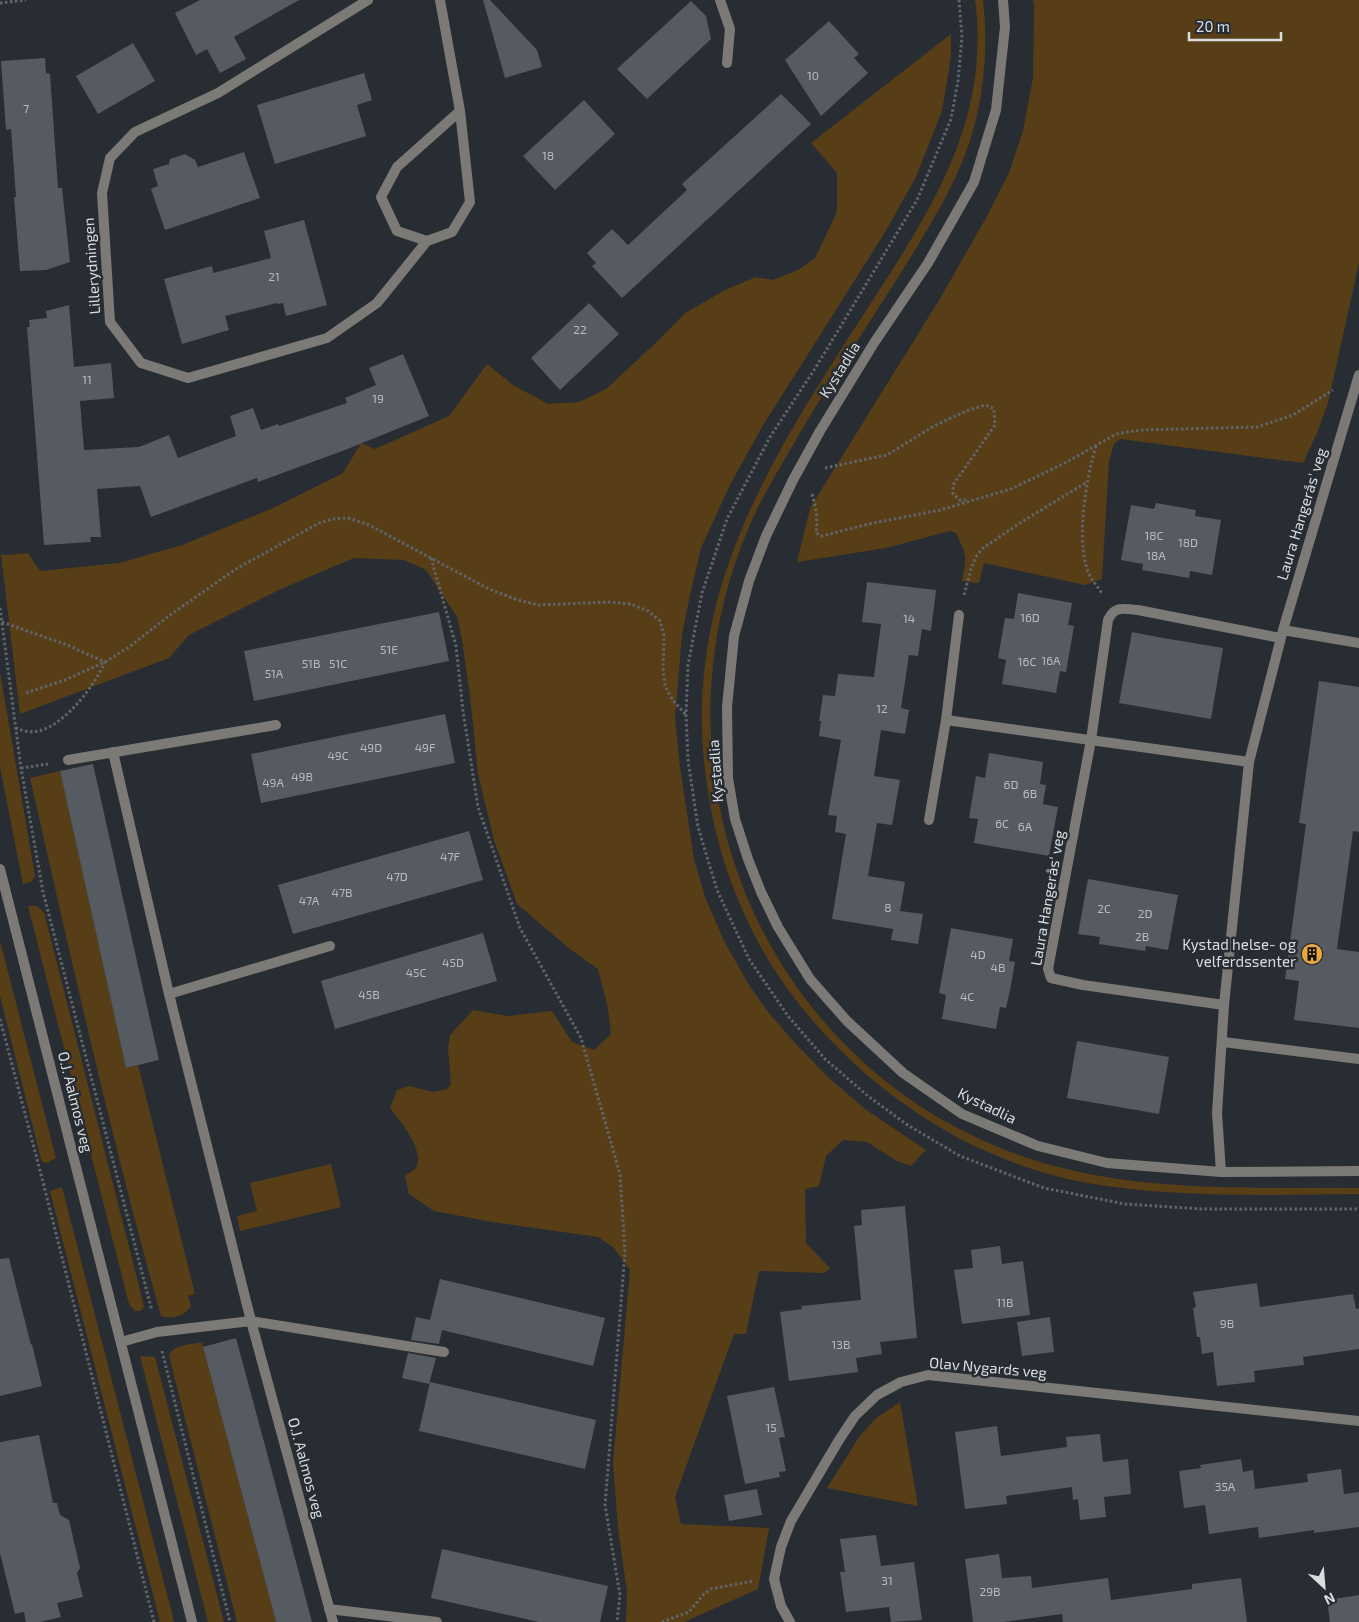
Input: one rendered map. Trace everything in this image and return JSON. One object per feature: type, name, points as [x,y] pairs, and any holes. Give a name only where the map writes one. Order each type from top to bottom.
[{"type":"street","name":"Lillerydningen","points":[[368,0],[218,93],[136,132],[110,158],[102,193],[110,322],[141,363],[188,378],[327,338],[377,304],[427,241]]},
{"type":"street","points":[[440,0],[460,111],[470,202],[452,232],[427,241],[398,231],[381,197],[397,166],[460,111]]},
{"type":"street","points":[[720,0],[730,29],[728,63]]},
{"type":"street","name":"Kystadlia","points":[[1003,0],[1005,27],[996,110],[974,182],[928,263],[874,343],[811,447],[766,536],[749,581],[734,636],[727,707],[728,778],[736,819],[748,859],[778,927],[810,978],[846,1021],[902,1073],[962,1114],[1038,1146],[1107,1163],[1221,1172],[1359,1171]]},
{"type":"street","name":"Laura Hangerås' veg","points":[[1221,1172],[1217,1113],[1224,1005],[1249,762],[1281,634],[1354,409],[1359,375]]},
{"type":"street","points":[[1115,610],[1123,608],[1138,610],[1281,634],[1359,643]]},
{"type":"street","name":"Laura Hangerås' veg","points":[[1115,610],[1108,620],[1091,740],[1048,969],[1049,974],[1051,978],[1083,985],[1224,1005]]},
{"type":"street","points":[[929,820],[946,720],[959,615]]},
{"type":"street","points":[[946,720],[1249,762]]},
{"type":"street","points":[[68,760],[276,725]]},
{"type":"street","name":"O.J. Aalmos veg","points":[[113,752],[168,994],[251,1321],[333,1622]]},
{"type":"street","name":"O.J. Aalmos veg","points":[[0,869],[192,1622]]},
{"type":"street","points":[[168,994],[330,946]]},
{"type":"street","points":[[1223,1042],[1359,1059]]},
{"type":"street","points":[[121,1342],[157,1332],[251,1321],[444,1352]]},
{"type":"street","name":"Olav Nygards veg","points":[[790,1622],[781,1606],[774,1579],[781,1547],[791,1522],[855,1416],[878,1395],[901,1382],[928,1375],[1359,1421]]},
{"type":"street","points":[[329,1609],[437,1622]]},
{"type":"path","points":[[2,2],[26,0]]},
{"type":"path","points":[[959,0],[962,37],[958,81],[951,119],[917,200],[816,367],[770,437],[727,519],[702,593],[688,665],[686,715],[688,760],[698,827],[717,890],[749,958],[788,1016],[825,1059],[868,1096],[906,1124],[960,1156],[1044,1188],[1125,1204],[1202,1209],[1359,1209]]},
{"type":"path","points":[[812,494],[818,520],[816,534],[822,536],[868,524],[940,510],[1011,489],[1067,462],[1116,434],[1140,430],[1257,427],[1293,415],[1338,387]]},
{"type":"path","points":[[825,468],[887,455],[934,426],[966,411],[986,405],[994,409],[995,425],[953,486],[953,494],[960,500],[969,501]]},
{"type":"path","points":[[1096,446],[1087,482],[1083,553],[1090,577],[1115,610]]},
{"type":"path","points":[[959,615],[977,555],[1020,523],[1087,482]]},
{"type":"path","points":[[26,693],[65,680],[105,662],[129,647],[170,615],[236,569],[319,523],[332,519],[348,518],[369,525],[489,589],[538,605],[610,602],[631,604],[648,611],[660,621],[664,635],[663,668],[665,686],[672,699],[686,715]]},
{"type":"path","points":[[431,558],[456,646],[463,711],[478,807],[520,928],[581,1038],[620,1174],[625,1252],[604,1505],[620,1595],[617,1622]]},
{"type":"path","points":[[0,608],[21,768],[43,892],[230,1622]]},
{"type":"path","points":[[2,622],[67,645],[105,662]]},
{"type":"path","points":[[16,728],[31,732],[39,731],[54,724],[84,696],[105,662]]},
{"type":"path","points":[[21,768],[68,760]]},
{"type":"path","points":[[0,1018],[154,1622]]},
{"type":"path","points":[[662,1622],[689,1612],[704,1594],[711,1589],[774,1579]]},
{"type":"shaded area","points":[[975,0],[983,0],[985,32],[983,80],[974,127],[961,165],[923,237],[816,406],[765,494],[752,520],[720,618],[710,716],[721,813],[750,905],[798,989],[863,1061],[943,1120],[1037,1161],[1116,1179],[1197,1186],[1359,1188],[1359,1194],[1193,1194],[1093,1184],[1050,1174],[1008,1160],[968,1143],[930,1121],[893,1096],[859,1068],[828,1037],[799,1004],[765,954],[738,900],[728,872],[712,815],[707,785],[702,719],[706,657],[718,597],[737,540],[762,485],[791,431],[823,377],[906,248],[928,210],[947,171],[963,131],[973,90],[978,46]]},
{"type":"shaded area","points":[[1033,0],[1359,0],[1359,263],[1328,403],[1317,433],[1303,463],[1120,439],[1114,444],[1109,461],[1102,579],[1085,585],[984,563],[979,583],[962,581],[965,556],[956,533],[950,531],[886,548],[797,562],[810,508],[941,297],[1009,173],[1023,131],[1033,78]]},
{"type":"shaded area","points":[[951,34],[951,57],[942,111],[916,177],[884,234],[762,427],[730,485],[701,548],[682,635],[675,718],[680,767],[694,859],[705,897],[724,941],[749,985],[768,1012],[829,1078],[865,1109],[926,1150],[911,1166],[897,1161],[867,1142],[843,1140],[826,1156],[819,1186],[805,1189],[806,1243],[830,1268],[824,1273],[759,1271],[746,1334],[734,1334],[675,1497],[681,1524],[769,1528],[758,1589],[684,1622],[626,1622],[627,1592],[618,1528],[613,1463],[630,1270],[614,1248],[598,1237],[492,1222],[434,1211],[409,1194],[405,1176],[415,1169],[418,1162],[418,1154],[411,1137],[390,1108],[397,1090],[409,1086],[433,1092],[447,1089],[451,1084],[448,1049],[450,1035],[473,1010],[507,1016],[552,1011],[572,1042],[594,1050],[611,1034],[608,1008],[598,969],[570,949],[517,904],[494,840],[478,774],[470,695],[457,617],[426,570],[404,560],[354,558],[281,589],[189,635],[169,658],[20,714],[1,554],[28,553],[40,571],[119,563],[182,545],[271,509],[343,473],[361,443],[375,449],[449,416],[487,364],[513,385],[548,404],[579,402],[606,389],[685,313],[725,290],[756,277],[773,280],[798,270],[815,258],[837,212],[837,173],[811,143]]},
{"type":"shaded area","points":[[0,672],[35,876],[31,882],[23,884],[0,767]]},
{"type":"shaded area","points":[[60,771],[126,1068],[138,1065],[195,1294],[188,1296],[191,1306],[182,1315],[174,1317],[161,1316],[125,1182],[30,778]]},
{"type":"shaded area","points":[[28,906],[37,906],[44,912],[142,1298],[144,1307],[140,1311],[135,1311],[129,1304]]},
{"type":"shaded area","points":[[0,941],[56,1158],[47,1163],[41,1159],[0,996]]},
{"type":"shaded area","points":[[331,1164],[341,1207],[240,1231],[237,1216],[257,1211],[250,1183]]},
{"type":"shaded area","points":[[62,1187],[174,1622],[160,1622],[50,1191]]},
{"type":"shaded area","points":[[202,1343],[276,1622],[237,1622],[169,1354],[178,1347]]},
{"type":"shaded area","points":[[140,1356],[155,1357],[224,1622],[208,1622]]},
{"type":"shaded area","points":[[900,1402],[918,1506],[827,1488],[859,1437],[875,1419]]},
{"type":"building","points":[[200,0],[299,0],[234,37],[246,59],[220,73],[207,49],[196,55],[175,13]]},
{"type":"building","points":[[483,0],[490,0],[537,50],[542,67],[505,78]]},
{"type":"building","points":[[691,1],[706,16],[711,39],[647,99],[617,69]]},
{"type":"building","points":[[829,21],[859,54],[854,58],[868,73],[821,116],[785,60]]},
{"type":"building","points":[[133,43],[155,81],[98,114],[76,76]]},
{"type":"building","points":[[45,58],[46,73],[50,74],[58,188],[62,188],[70,262],[46,270],[20,271],[11,129],[6,130],[1,61]]},
{"type":"building","points":[[364,73],[372,100],[357,105],[366,136],[275,164],[257,105]]},
{"type":"building","points":[[781,94],[811,124],[622,298],[592,266],[596,263],[587,253],[612,229],[628,245],[687,190],[682,184]]},
{"type":"building","points":[[584,100],[615,134],[555,190],[523,156]]},
{"type":"building","points":[[244,152],[260,198],[165,230],[151,189],[158,186],[153,169],[169,164],[170,159],[185,154],[195,160],[198,167]]},
{"type":"building","points":[[304,220],[327,305],[286,316],[283,303],[277,303],[225,316],[229,330],[182,344],[164,279],[212,266],[213,273],[271,258],[264,231]]},
{"type":"building","points":[[589,303],[619,334],[560,390],[531,358]]},
{"type":"building","points":[[69,305],[74,367],[111,363],[114,398],[80,401],[84,450],[139,447],[169,435],[178,458],[236,436],[230,416],[253,408],[261,430],[278,424],[279,426],[347,403],[345,398],[376,385],[369,368],[403,354],[429,416],[258,482],[257,478],[151,517],[140,486],[97,489],[101,537],[90,537],[91,542],[44,545],[27,327],[30,327],[29,320],[47,318],[46,311]]},
{"type":"building","points":[[1156,503],[1196,510],[1195,516],[1221,520],[1212,575],[1190,571],[1189,578],[1142,570],[1143,564],[1121,560],[1131,505],[1154,509]]},
{"type":"building","points":[[867,582],[936,590],[931,631],[922,629],[918,656],[909,655],[901,708],[909,710],[905,734],[881,730],[874,776],[900,780],[892,825],[877,823],[868,876],[905,882],[900,911],[923,914],[918,944],[891,940],[893,929],[832,919],[846,834],[835,832],[837,816],[828,815],[841,740],[819,736],[821,721],[819,721],[823,695],[835,696],[838,674],[874,677],[881,624],[862,622]]},
{"type":"building","points":[[1018,593],[1072,603],[1068,625],[1074,626],[1066,672],[1060,671],[1056,693],[1002,684],[1006,660],[998,658],[1005,618],[1014,619]]},
{"type":"building","points":[[439,612],[449,661],[254,701],[244,651]]},
{"type":"building","points":[[1132,632],[1223,648],[1211,719],[1119,703]]},
{"type":"building","points":[[1319,681],[1359,687],[1359,832],[1353,831],[1337,949],[1359,952],[1359,1028],[1294,1020],[1299,981],[1285,979],[1306,824],[1299,823]]},
{"type":"building","points":[[445,714],[455,763],[261,803],[251,754]]},
{"type":"building","points":[[989,753],[1043,762],[1040,784],[1046,785],[1043,804],[1058,807],[1049,856],[974,843],[978,819],[969,818],[976,776],[985,778]]},
{"type":"building","points":[[93,764],[159,1060],[126,1068],[60,771]]},
{"type":"building","points":[[469,831],[483,880],[293,934],[278,885]]},
{"type":"building","points":[[1088,879],[1178,895],[1168,950],[1146,946],[1145,951],[1099,944],[1100,937],[1078,934]]},
{"type":"building","points":[[951,928],[1013,939],[1009,961],[1015,962],[1010,990],[1006,1008],[1000,1007],[996,1029],[942,1019],[946,995],[939,993]]},
{"type":"building","points":[[483,933],[497,981],[335,1029],[321,981]]},
{"type":"building","points":[[1077,1041],[1169,1057],[1159,1114],[1067,1098]]},
{"type":"building","points":[[905,1206],[917,1338],[880,1342],[882,1354],[856,1358],[858,1372],[789,1381],[780,1312],[802,1309],[801,1306],[861,1300],[854,1226],[862,1225],[861,1210]]},
{"type":"building","points":[[1000,1246],[1002,1264],[1023,1261],[1030,1315],[962,1324],[954,1270],[973,1268],[971,1250]]},
{"type":"building","points":[[9,1258],[42,1386],[0,1396],[0,1259]]},
{"type":"building","points":[[440,1279],[605,1318],[593,1366],[442,1330],[439,1344],[411,1340],[416,1317],[430,1320]]},
{"type":"building","points":[[1257,1283],[1260,1307],[1353,1294],[1356,1309],[1359,1308],[1359,1349],[1303,1357],[1304,1365],[1254,1371],[1255,1382],[1217,1386],[1213,1352],[1202,1354],[1200,1337],[1197,1337],[1193,1308],[1196,1307],[1193,1292]]},
{"type":"building","points":[[1050,1317],[1054,1352],[1022,1356],[1017,1322]]},
{"type":"building","points":[[236,1338],[312,1622],[276,1622],[203,1347]]},
{"type":"building","points":[[408,1353],[436,1358],[429,1384],[402,1378]]},
{"type":"building","points":[[430,1382],[596,1420],[585,1469],[419,1431]]},
{"type":"building","points":[[774,1387],[785,1437],[779,1438],[786,1471],[779,1472],[780,1477],[745,1484],[727,1396]]},
{"type":"building","points":[[997,1426],[1001,1456],[1067,1447],[1066,1437],[1100,1434],[1103,1462],[1128,1459],[1131,1494],[1104,1497],[1106,1517],[1080,1520],[1078,1499],[1073,1500],[1072,1487],[1006,1496],[1007,1504],[965,1509],[955,1432]]},
{"type":"building","points":[[39,1435],[53,1503],[57,1503],[60,1515],[69,1520],[80,1568],[77,1573],[83,1597],[57,1603],[61,1617],[40,1622],[26,1622],[24,1612],[15,1614],[0,1553],[0,1442]]},
{"type":"building","points":[[1241,1459],[1243,1472],[1253,1470],[1255,1489],[1308,1482],[1307,1474],[1341,1469],[1344,1494],[1359,1492],[1359,1527],[1314,1533],[1314,1530],[1259,1538],[1258,1527],[1209,1534],[1205,1505],[1184,1508],[1179,1471],[1201,1468],[1200,1465]]},
{"type":"building","points":[[757,1489],[762,1515],[729,1521],[724,1495]]},
{"type":"building","points":[[876,1535],[881,1566],[914,1562],[922,1620],[891,1622],[889,1607],[846,1612],[840,1572],[845,1572],[840,1539]]},
{"type":"building","points":[[442,1549],[608,1586],[600,1622],[539,1622],[431,1598]]},
{"type":"building","points":[[999,1554],[1002,1578],[1031,1576],[1032,1588],[1108,1578],[1111,1600],[1192,1589],[1192,1584],[1241,1578],[1247,1622],[1063,1622],[1062,1614],[1003,1622],[973,1622],[965,1559]]},
{"type":"building","points":[[1359,1595],[1359,1622],[1330,1622],[1327,1600]]},
{"type":"place","name":"Kystad helse- og velferdssenter","points":[[1312,954]]}]
